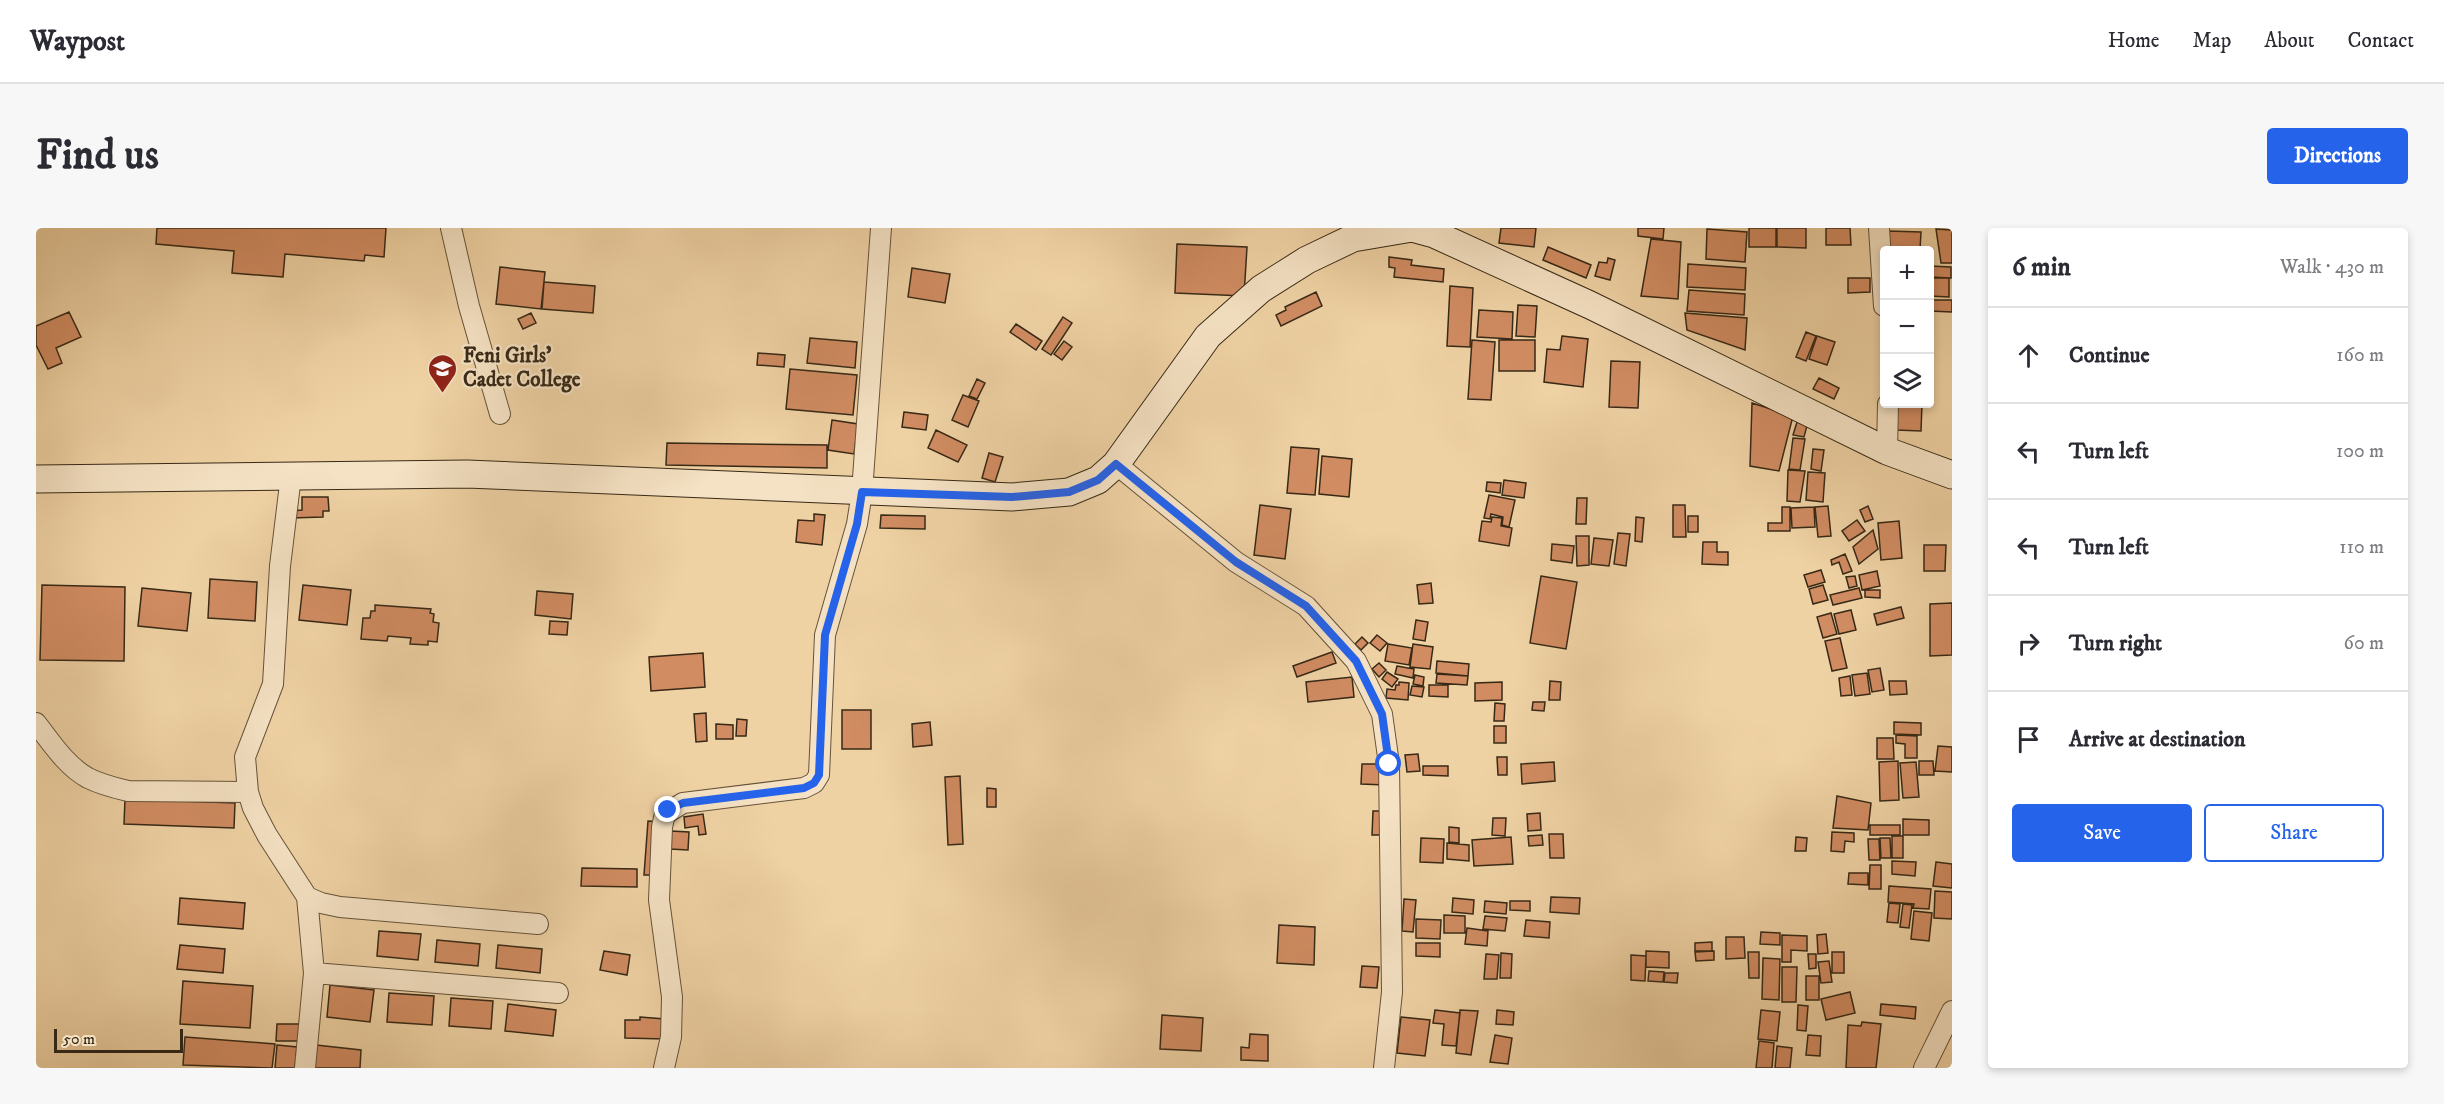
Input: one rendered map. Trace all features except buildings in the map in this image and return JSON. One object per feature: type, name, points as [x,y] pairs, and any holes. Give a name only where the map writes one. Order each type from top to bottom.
[{"type":"main road","points":[[36,479],[467,474],[1012,497],[1069,492],[1098,480],[1116,464],[1208,336],[1261,289],[1307,260],[1353,238],[1412,228],[1434,234],[1590,306],[1887,451],[1952,475]]},
{"type":"street","points":[[451,228],[469,306],[500,414]]},
{"type":"street","points":[[664,1068],[671,1037],[672,997],[659,900],[662,827],[665,814],[683,803],[804,788],[814,783],[819,775],[825,635],[857,524],[862,492],[880,228]]},
{"type":"street","points":[[1879,228],[1884,300]]},
{"type":"street","points":[[1887,451],[1888,408]]},
{"type":"street","points":[[1116,464],[1236,562],[1306,606],[1356,661],[1382,714],[1389,764],[1392,992],[1384,1068]]},
{"type":"street","points":[[291,476],[280,566],[273,684],[244,757],[252,808],[307,897],[314,901],[340,907],[538,924]]},
{"type":"street","points":[[36,723],[65,759],[87,778],[111,787],[128,791],[248,792]]},
{"type":"street","points":[[305,1068],[314,972],[307,897]]},
{"type":"street","points":[[314,972],[558,993]]},
{"type":"street","points":[[1924,1068],[1952,1011]]},
{"type":"place","name":"Feni Girls' Cadet College","points":[[442,394]]},
{"type":"route","points":[[668,810],[683,803],[804,788],[814,783],[819,775],[821,686],[825,635],[857,524],[862,492],[1012,497],[1069,492],[1098,480],[1116,464],[1236,562],[1306,606],[1356,661],[1382,714],[1389,764]]}]
